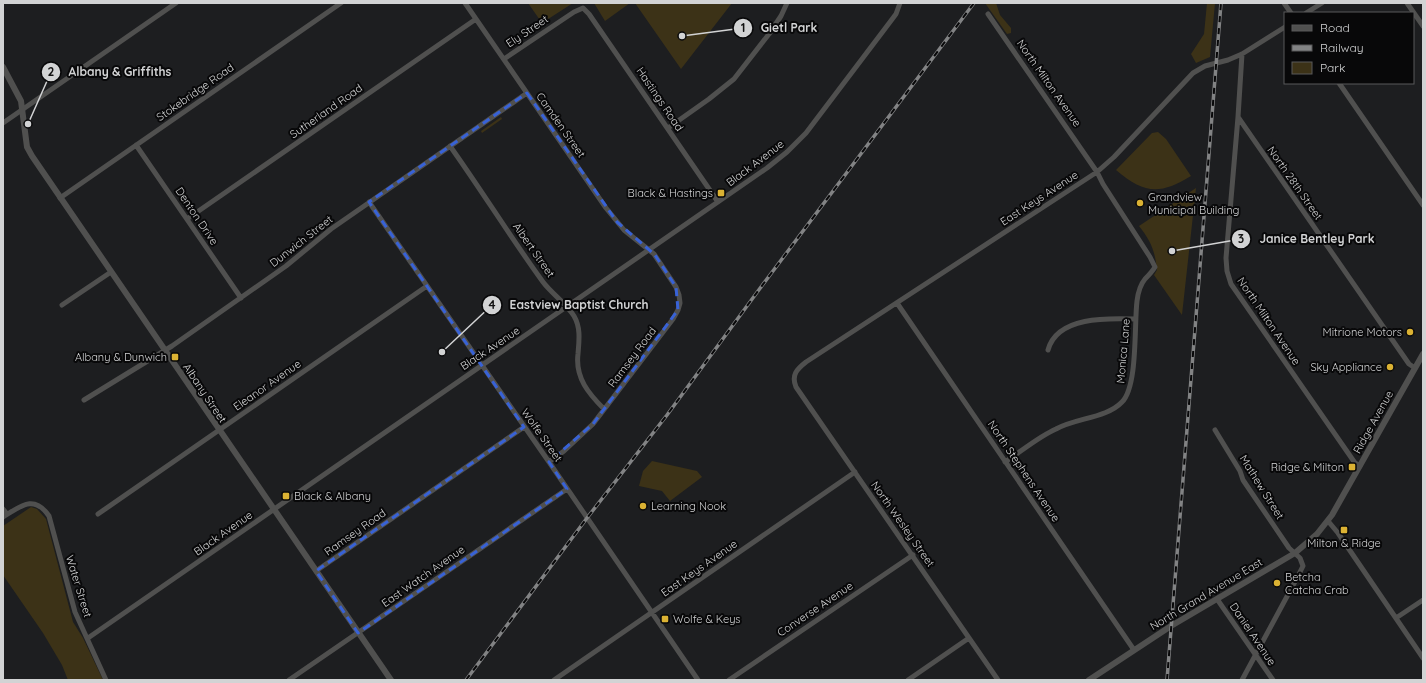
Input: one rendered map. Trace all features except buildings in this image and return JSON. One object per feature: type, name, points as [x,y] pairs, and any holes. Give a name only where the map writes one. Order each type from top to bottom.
[{"type":"street","points":[[3,123],[176,3]]},
{"type":"street","name":"Stokebridge Road","points":[[60,198],[341,3]]},
{"type":"street","name":"Camden Street","points":[[465,3],[617,222],[632,237],[649,250]]},
{"type":"street","points":[[668,128],[709,99],[734,78],[746,65],[769,34],[781,16],[787,3]]},
{"type":"street","name":"Black Avenue","points":[[88,638],[772,164],[787,152],[806,133],[896,14],[900,3]]},
{"type":"street","points":[[1284,3],[1290,12]]},
{"type":"street","points":[[1308,12],[1322,3]]},
{"type":"street","points":[[1407,3],[1413,12]]},
{"type":"street","name":"Hastings Road","points":[[583,8],[589,14],[718,202]]},
{"type":"street","name":"Ely Street","points":[[504,60],[574,12],[583,8]]},
{"type":"street","points":[[1414,13],[1423,26]]},
{"type":"street","name":"North Milton Avenue","points":[[988,14],[1097,172],[1103,184],[1150,257],[1154,267]]},
{"type":"street","name":"Sutherland Road","points":[[187,219],[476,19]]},
{"type":"street","name":"East Keys Avenue","points":[[794,378],[796,371],[801,366],[1097,172],[1114,157],[1193,73],[1205,66],[1228,60],[1242,54],[1284,28]]},
{"type":"street","points":[[1238,117],[1242,54]]},
{"type":"street","name":"Albany Street","points":[[3,67],[20,98],[27,147],[218,430],[390,680]]},
{"type":"street","points":[[1340,84],[1423,205]]},
{"type":"street","name":"Dunwich Street","points":[[84,400],[165,351],[286,266],[331,229],[527,93]]},
{"type":"street","name":"North Milton Avenue","points":[[1238,117],[1226,258],[1227,271],[1231,284],[1235,292],[1355,463],[1360,466]]},
{"type":"street","name":"North 28th Street","points":[[1238,117],[1409,364],[1415,368]]},
{"type":"street","name":"Denton Drive","points":[[136,145],[241,298]]},
{"type":"street","name":"Albert Street","points":[[450,146],[544,282],[575,318],[579,332],[578,356],[580,377],[588,391],[604,410]]},
{"type":"street","name":"Wolfe Street","points":[[369,202],[698,680]]},
{"type":"street","name":"Ramsey Road","points":[[549,462],[578,438],[604,410],[673,319],[678,310],[680,303],[676,287],[655,256],[649,250]]},
{"type":"street","name":"Monica Lane","points":[[1005,462],[1054,429],[1068,423],[1104,414],[1118,406],[1124,400],[1131,386],[1137,301],[1140,286],[1152,273],[1154,267]]},
{"type":"street","points":[[62,305],[111,272]]},
{"type":"street","name":"Eleanor Avenue","points":[[98,514],[427,286]]},
{"type":"street","name":"North Stephens Avenue","points":[[897,303],[1134,650]]},
{"type":"street","points":[[1048,350],[1050,343],[1064,330],[1083,321],[1106,318],[1136,319]]},
{"type":"street","name":"Ridge Avenue","points":[[1328,521],[1423,354]]},
{"type":"street","name":"North Wesley Street","points":[[794,378],[796,387],[998,680]]},
{"type":"street","name":"Ramsey Road","points":[[316,572],[524,427]]},
{"type":"street","name":"Mathew Street","points":[[1215,430],[1240,471],[1243,480],[1294,553]]},
{"type":"street","name":"East Keys Avenue","points":[[554,680],[855,472]]},
{"type":"street","name":"East Watch Avenue","points":[[289,680],[567,489]]},
{"type":"street","name":"Water Street","points":[[5,516],[27,503],[35,504],[41,507],[49,516],[75,612],[106,680]]},
{"type":"street","points":[[3,509],[5,516]]},
{"type":"street","points":[[1328,521],[1338,533],[1423,658]]},
{"type":"street","name":"North Grand Avenue East","points":[[1089,680],[1134,650],[1294,553],[1312,540],[1328,521]]},
{"type":"street","points":[[1242,680],[1302,568],[1301,560],[1294,553]]},
{"type":"street","name":"Converse Avenue","points":[[729,680],[913,555]]},
{"type":"street","name":"Daniel Avenue","points":[[1217,599],[1273,680]]},
{"type":"street","points":[[1396,618],[1423,600]]},
{"type":"street","points":[[908,680],[969,638]]},
{"type":"highlighted area","points":[[527,93],[617,222],[655,255],[676,287],[678,310],[593,424],[549,462],[567,489],[358,633],[316,571],[524,427],[369,202]]},
{"type":"green space","points":[[528,3],[573,3],[542,23]]},
{"type":"green space","points":[[594,3],[630,3],[605,21]]},
{"type":"green space","points":[[635,3],[732,3],[681,69]]},
{"type":"green space","points":[[985,3],[996,3],[1000,15],[1011,28],[1011,33],[1007,34]]},
{"type":"green space","points":[[1207,3],[1215,3],[1210,57],[1196,63],[1191,54],[1204,34]]},
{"type":"green space","points":[[501,117],[502,119],[482,133],[481,131]]},
{"type":"green space","points":[[1158,132],[1166,139],[1191,176],[1161,189],[1152,189],[1135,184],[1116,170],[1152,133]]},
{"type":"green space","points":[[1196,188],[1182,315],[1154,275],[1157,270],[1154,252],[1147,237],[1139,226]]},
{"type":"green space","points":[[652,461],[697,471],[702,477],[670,501],[662,491],[639,486],[643,471]]},
{"type":"green space","points":[[31,507],[37,509],[46,519],[73,622],[83,638],[103,680],[68,680],[62,665],[43,633],[3,575],[3,526]]},
{"type":"railway","points":[[466,680],[587,518],[667,415],[974,3]]},
{"type":"railway","points":[[1167,680],[1221,3]]},
{"type":"place","name":"Gietl Park","points":[[682,36]]},
{"type":"place","name":"Albany & Griffiths","points":[[28,124]]},
{"type":"place","name":"Black & Hastings","points":[[721,193]]},
{"type":"place","name":"Grandview Municipal Building","points":[[1140,203]]},
{"type":"place","name":"Janice Bentley Park","points":[[1172,251]]},
{"type":"place","name":"Mitrione Motors","points":[[1410,332]]},
{"type":"place","name":"Eastview Baptist Church","points":[[442,352]]},
{"type":"place","name":"Albany & Dunwich","points":[[175,357]]},
{"type":"place","name":"Sky Appliance","points":[[1390,367]]},
{"type":"place","name":"Ridge & Milton","points":[[1352,467]]},
{"type":"place","name":"Black & Albany","points":[[286,496]]},
{"type":"place","name":"Learning Nook","points":[[643,506]]},
{"type":"place","name":"Milton & Ridge","points":[[1344,530]]},
{"type":"place","name":"Betcha Catcha Crab","points":[[1277,583]]},
{"type":"place","name":"Wolfe & Keys","points":[[665,619]]}]
